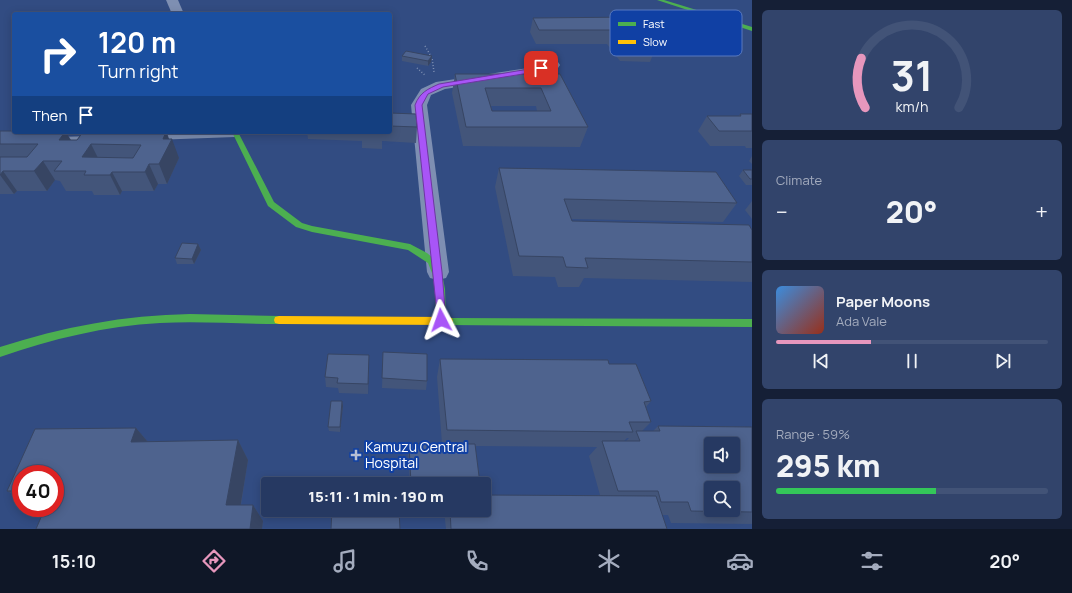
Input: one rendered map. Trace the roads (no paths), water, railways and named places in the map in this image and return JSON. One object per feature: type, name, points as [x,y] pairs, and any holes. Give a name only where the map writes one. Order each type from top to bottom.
[{"type":"street","points":[[172,0],[177,12]]},
{"type":"street","points":[[660,0],[691,10]]},
{"type":"street","points":[[688,0],[720,10]]},
{"type":"street","points":[[742,17],[752,20]]},
{"type":"street","points":[[742,27],[752,30]]},
{"type":"street","points":[[441,320],[438,272],[419,105],[426,92],[441,85],[529,72],[553,65]]},
{"type":"street","points":[[236,134],[271,204],[288,218],[299,224],[312,228],[410,247],[432,262],[438,272]]},
{"type":"street","points":[[0,352],[54,334],[102,324],[147,320],[441,320],[752,323]]},
{"type":"lane","points":[[141,137],[212,134]]},
{"type":"lane","points":[[47,141],[102,138]]},
{"type":"place","name":"Kamuzu Central Hospital","points":[[356,455]]}]
